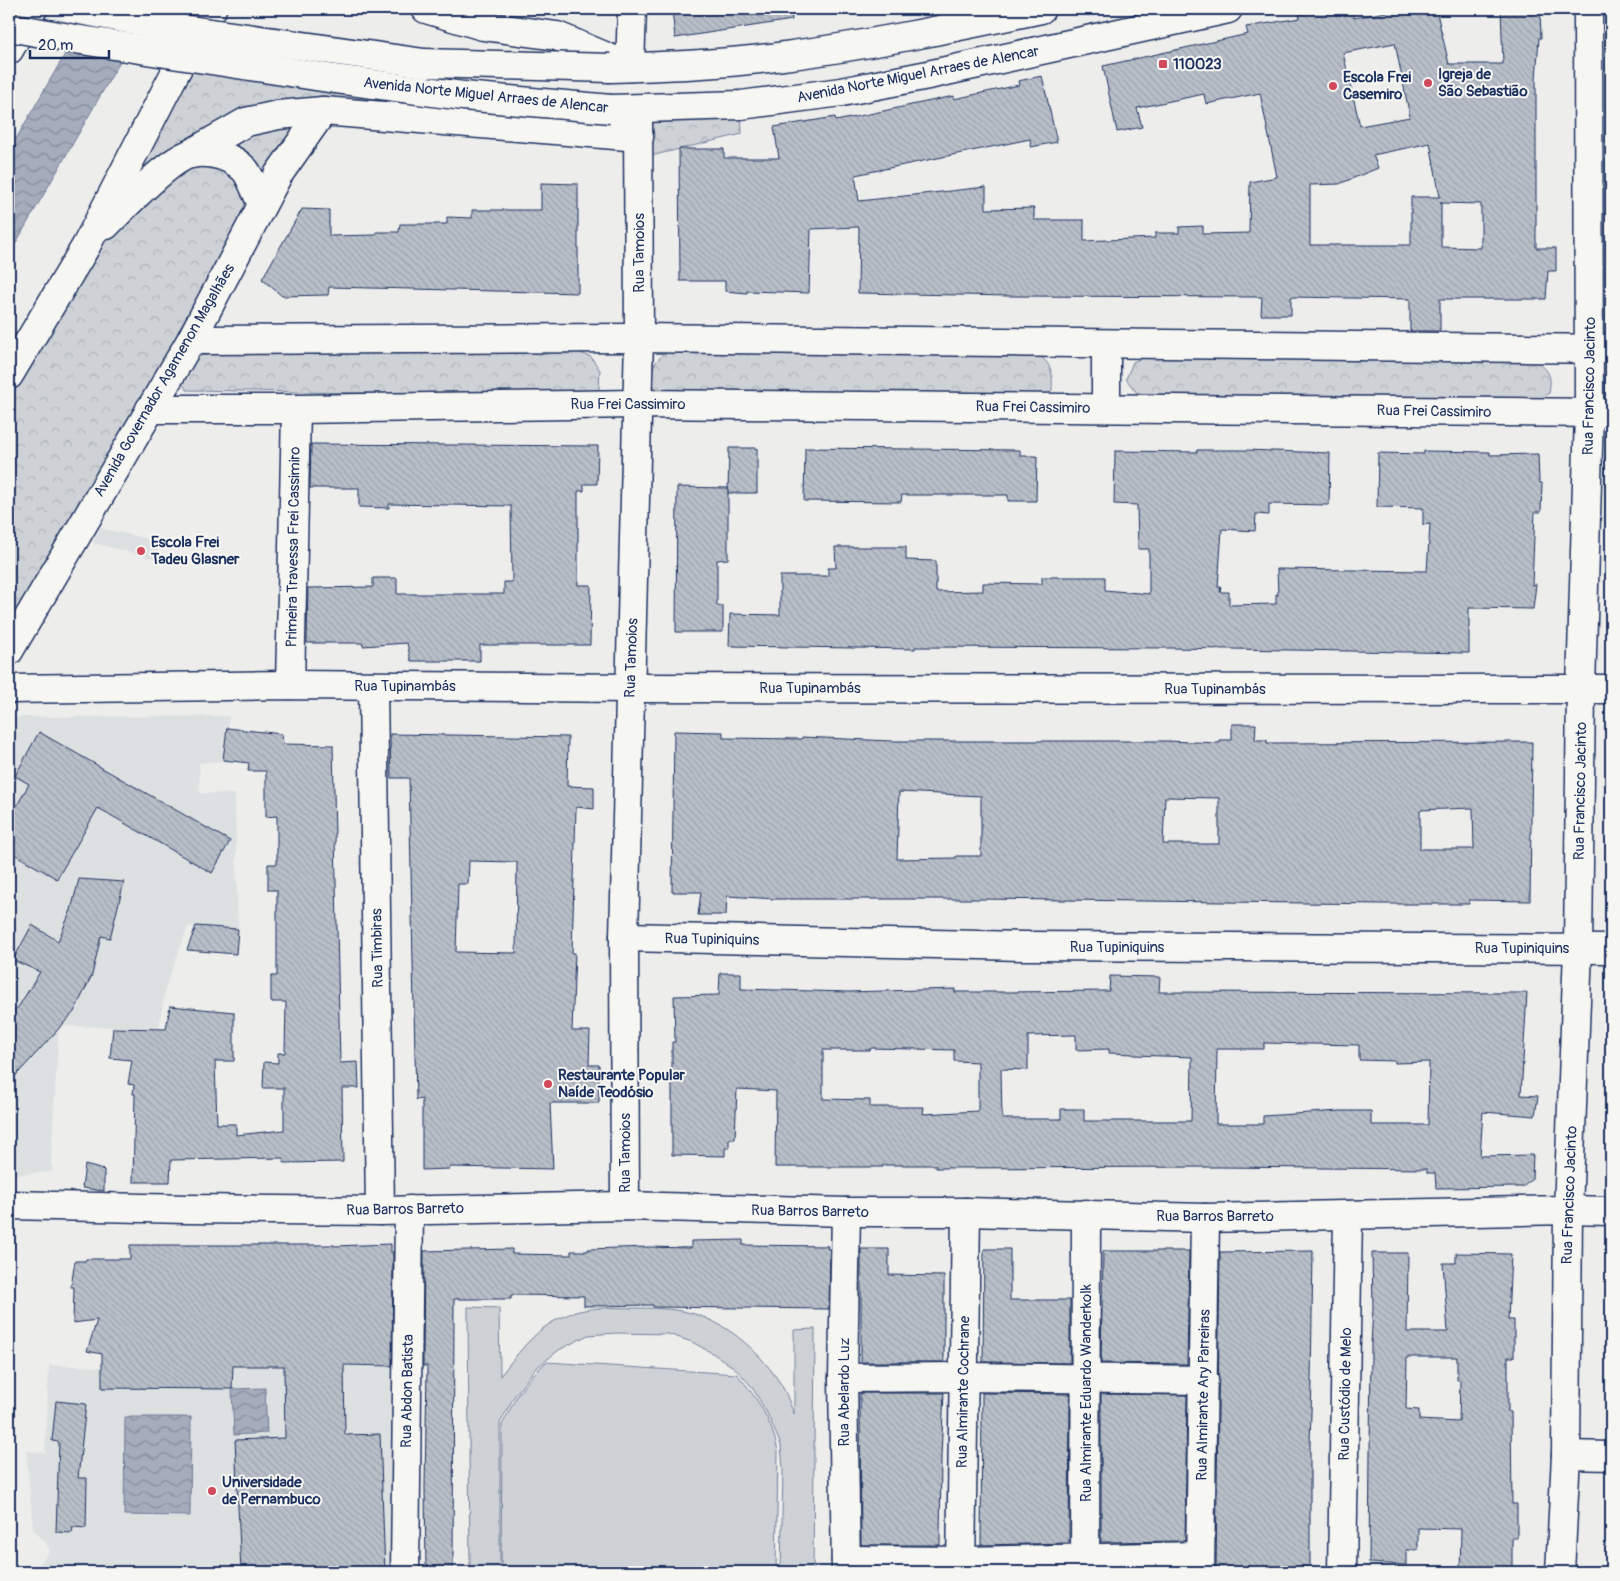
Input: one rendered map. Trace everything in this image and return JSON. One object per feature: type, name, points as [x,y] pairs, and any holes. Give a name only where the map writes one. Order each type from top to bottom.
[{"type":"main road","points":[[9,50],[33,9]]},
{"type":"main road","name":"Avenida Norte Miguel Arraes de Alencar","points":[[74,9],[182,29],[424,63],[620,68],[782,56],[834,49],[954,18],[1041,9]]},
{"type":"main road","points":[[9,375],[86,246],[176,70],[212,9]]},
{"type":"main road","points":[[426,9],[483,26],[557,36],[620,68],[632,9]]},
{"type":"main road","name":"Avenida Norte Miguel Arraes de Alencar","points":[[9,27],[334,79],[463,96],[611,110],[638,110],[741,106],[841,92],[928,75],[1228,9]]},
{"type":"main road","name":"Rua Francisco Jacinto","points":[[1560,1572],[1566,1455],[1568,1210],[1578,949],[1581,689],[1600,413],[1600,349],[1588,9]]},
{"type":"main road","name":"Rua Tamoios","points":[[625,1206],[624,937],[638,404],[638,110]]},
{"type":"main road","points":[[86,246],[138,192],[173,164],[246,122],[278,115],[323,111],[639,138]]},
{"type":"main road","name":"Avenida Governador Agamenon Magalhães","points":[[9,650],[191,340],[278,175],[323,111]]},
{"type":"main road","points":[[190,154],[213,153],[229,158],[246,170],[262,204]]},
{"type":"main road","points":[[191,340],[639,338],[1600,349]]},
{"type":"main road","name":"Rua Frei Cassimiro","points":[[1106,344],[1106,408]]},
{"type":"main road","name":"Rua Frei Cassimiro","points":[[150,409],[638,404],[1600,413]]},
{"type":"main road","name":"Primeira Travessa Frei Cassimiro","points":[[290,685],[296,409]]},
{"type":"main road","name":"Rua Tupinambás","points":[[9,689],[290,685],[630,688],[1611,689]]},
{"type":"main road","name":"Rua Timbiras","points":[[373,686],[380,1211]]},
{"type":"main road","name":"Rua Tupiniquins","points":[[624,937],[1036,946],[1611,949]]},
{"type":"main road","name":"Rua Barros Barreto","points":[[9,1205],[380,1211],[625,1206],[846,1212],[1086,1214],[1204,1218],[1568,1210],[1611,1211]]},
{"type":"main road","name":"Rua Abdon Batista","points":[[405,1572],[409,1210]]},
{"type":"main road","name":"Rua Abelardo Luz","points":[[846,1212],[843,1378],[846,1566]]},
{"type":"main road","name":"Rua Almirante Cochrane","points":[[961,1567],[966,1212]]},
{"type":"main road","name":"Rua Almirante Eduardo Wanderkolk","points":[[1085,1566],[1086,1214]]},
{"type":"main road","name":"Rua Custódio de Melo","points":[[1342,1572],[1348,1215]]},
{"type":"main road","name":"Rua Almirante Ary Parreiras","points":[[1200,1564],[1204,1380],[1204,1218]]},
{"type":"main road","points":[[843,1378],[963,1377],[1204,1380]]},
{"type":"main road","points":[[1566,1455],[1611,1456]]},
{"type":"main road","points":[[846,1566],[961,1567],[1200,1564]]},
{"type":"shaded area","name":"Escola Frei Tadeu Glasner","points":[[100,528],[161,542],[155,559],[93,543]]},
{"type":"shaded area","points":[[229,716],[223,761],[199,763],[200,793],[235,794],[238,929],[188,927],[166,986],[159,1028],[59,1026],[51,1162],[53,1172],[9,1175],[9,717]]},
{"type":"shaded area","name":"Universidade de Pernambuco","points":[[49,1365],[99,1367],[303,1365],[399,1367],[392,1572],[33,1572],[50,1551],[46,1543],[33,1529],[26,1451],[45,1453]]},
{"type":"green space","points":[[184,55],[335,79],[741,105],[742,134],[634,160],[622,143],[343,124],[321,130],[9,651],[9,375]]},
{"type":"green space","points":[[669,348],[1035,353],[1045,360],[1050,368],[1052,373],[1052,390],[1043,399],[658,397],[647,385],[655,363]]},
{"type":"green space","points":[[578,352],[591,357],[600,370],[599,388],[596,397],[187,390],[180,381],[193,357],[213,354]]},
{"type":"green space","points":[[1145,357],[1533,360],[1546,370],[1550,377],[1550,387],[1549,393],[1539,400],[1152,397],[1136,392],[1126,379],[1133,362]]},
{"type":"green space","points":[[468,1307],[499,1308],[500,1376],[525,1345],[540,1331],[547,1325],[574,1312],[611,1308],[661,1309],[691,1313],[718,1324],[754,1351],[765,1362],[782,1386],[794,1414],[794,1330],[815,1329],[813,1572],[781,1572],[783,1470],[781,1445],[767,1413],[752,1387],[735,1368],[692,1342],[668,1334],[616,1333],[588,1335],[559,1350],[535,1369],[515,1395],[500,1423],[500,1572],[470,1572]]},
{"type":"green space","points":[[546,1362],[737,1374],[763,1410],[772,1429],[778,1451],[776,1572],[501,1572],[502,1425],[518,1394]]},
{"type":"water","points":[[91,9],[150,9],[9,255],[9,151]]},
{"type":"water","points":[[265,1388],[267,1433],[234,1435],[232,1389]]},
{"type":"water","points":[[125,1417],[191,1417],[190,1516],[124,1515]]},
{"type":"building","points":[[672,9],[791,9],[792,20],[675,38]]},
{"type":"building","points":[[1328,9],[1352,9],[1354,18],[1402,9],[1436,9],[1449,64],[1503,64],[1501,9],[1540,9],[1541,38],[1539,38],[1536,79],[1536,248],[1556,248],[1556,271],[1548,271],[1546,299],[1440,299],[1440,331],[1410,331],[1410,299],[1291,297],[1291,315],[1261,315],[1262,297],[858,293],[859,227],[811,229],[809,293],[725,291],[725,281],[680,281],[679,149],[724,149],[724,158],[779,158],[774,127],[835,117],[836,121],[954,96],[954,99],[1019,85],[1018,81],[1042,76],[1057,142],[1031,147],[1030,139],[855,175],[859,201],[986,187],[986,209],[1034,208],[1034,220],[1084,220],[1084,241],[1155,238],[1155,233],[1179,233],[1179,227],[1203,226],[1203,234],[1249,233],[1250,182],[1277,177],[1260,93],[1206,104],[1204,94],[1137,108],[1142,127],[1117,132],[1103,66],[1248,34],[1246,27],[1300,18],[1299,15]],"holes":[[[1395,43],[1410,117],[1360,126],[1343,53]],[[1430,143],[1440,197],[1411,197],[1411,245],[1310,245],[1310,185],[1339,184],[1378,168],[1373,155]],[[1441,203],[1481,204],[1481,248],[1441,247]]]},
{"type":"building","points":[[541,183],[578,184],[578,293],[329,287],[328,295],[282,296],[262,279],[302,209],[329,210],[329,236],[376,235],[376,232],[399,232],[400,224],[447,224],[447,217],[472,218],[472,210],[541,210]]},
{"type":"building","points":[[311,444],[598,446],[597,484],[584,484],[584,491],[578,491],[578,585],[591,585],[590,645],[480,645],[480,661],[411,661],[407,643],[363,646],[362,643],[307,643],[308,588],[373,587],[373,578],[397,578],[397,594],[504,594],[504,582],[512,582],[511,506],[389,504],[389,508],[359,507],[359,488],[310,488]]},
{"type":"building","points":[[729,448],[757,448],[757,493],[728,493]]},
{"type":"building","points":[[805,448],[1020,450],[1020,456],[1037,456],[1036,501],[1008,501],[1008,495],[902,495],[901,502],[804,501]]},
{"type":"building","points":[[1197,450],[1330,453],[1329,505],[1269,504],[1269,515],[1256,514],[1255,531],[1222,529],[1218,587],[1221,587],[1220,592],[1229,592],[1229,605],[1276,604],[1276,594],[1278,595],[1277,569],[1427,571],[1430,524],[1423,525],[1423,508],[1377,507],[1378,453],[1424,454],[1424,451],[1490,452],[1490,455],[1538,454],[1539,482],[1542,483],[1541,512],[1535,512],[1532,585],[1536,584],[1533,609],[1469,608],[1469,653],[1170,648],[915,647],[915,649],[729,646],[730,614],[780,615],[780,576],[828,576],[828,568],[836,568],[835,547],[906,547],[906,560],[936,561],[936,592],[983,591],[983,583],[1042,584],[1042,577],[1105,577],[1105,590],[1149,594],[1149,549],[1138,549],[1137,505],[1114,504],[1115,451],[1197,452]]},
{"type":"building","points":[[677,487],[728,488],[728,559],[717,560],[717,606],[723,606],[723,632],[676,632]]},
{"type":"building","points":[[1232,724],[1256,724],[1255,740],[1267,740],[1267,743],[1532,742],[1530,901],[1469,900],[1469,904],[1385,904],[981,899],[776,899],[727,896],[726,915],[698,915],[701,892],[672,892],[674,731],[723,732],[723,738],[802,739],[802,737],[891,741],[1165,741],[1220,743],[1220,740],[1232,740]],"holes":[[[899,792],[981,796],[981,856],[897,859]],[[1165,797],[1219,798],[1219,844],[1163,844]],[[1473,808],[1474,849],[1420,849],[1420,810]]]},
{"type":"building","points":[[227,728],[282,734],[283,744],[333,745],[340,1063],[358,1062],[359,1088],[342,1088],[343,1162],[284,1163],[284,1158],[171,1160],[170,1182],[133,1182],[135,1094],[133,1094],[134,1085],[128,1084],[132,1060],[110,1058],[113,1028],[166,1029],[170,1006],[234,1012],[234,1061],[215,1061],[217,1124],[236,1124],[236,1135],[284,1130],[284,1088],[263,1088],[264,1062],[278,1063],[278,1053],[285,1053],[286,1002],[271,1002],[271,976],[277,976],[277,890],[268,890],[268,864],[277,864],[277,816],[266,817],[266,771],[248,771],[249,763],[223,760]]},
{"type":"building","points":[[39,732],[230,841],[212,873],[98,808],[57,879],[9,851],[9,820],[29,784],[15,776]]},
{"type":"building","points":[[390,734],[568,737],[567,786],[594,787],[594,809],[576,807],[572,953],[575,953],[572,1031],[590,1031],[589,1065],[599,1065],[599,1103],[550,1103],[553,1169],[450,1167],[450,1169],[422,1170],[422,1099],[416,1100],[409,778],[391,778]],"holes":[[[469,861],[517,862],[516,953],[456,952],[458,884],[468,884]]]},
{"type":"building","points":[[79,879],[124,882],[110,938],[101,936],[92,975],[74,1012],[9,1083],[9,1015],[19,1006],[40,972],[13,960],[32,925],[58,941],[71,910]]},
{"type":"building","points":[[196,926],[238,929],[236,954],[187,950]]},
{"type":"building","points":[[720,973],[741,973],[741,989],[848,992],[955,989],[955,992],[1109,991],[1110,976],[1160,977],[1159,992],[1527,993],[1521,1095],[1538,1096],[1535,1116],[1483,1112],[1480,1156],[1533,1155],[1532,1179],[1523,1187],[1436,1188],[1435,1173],[1427,1173],[1427,1169],[1219,1167],[936,1168],[936,1165],[775,1167],[776,1091],[737,1089],[735,1139],[729,1139],[729,1148],[725,1148],[725,1156],[672,1155],[672,1042],[675,1042],[674,996],[719,995]],"holes":[[[1076,1035],[1076,1050],[1109,1049],[1109,1053],[1192,1057],[1191,1121],[1084,1121],[1084,1109],[1061,1109],[1061,1119],[1002,1119],[1001,1069],[1028,1070],[1028,1036]],[[1264,1043],[1359,1045],[1359,1060],[1395,1061],[1395,1063],[1429,1062],[1428,1125],[1371,1125],[1371,1111],[1263,1116],[1263,1124],[1216,1124],[1217,1049],[1264,1049]],[[871,1048],[954,1050],[954,1061],[978,1062],[978,1111],[923,1114],[924,1107],[870,1107],[870,1100],[823,1099],[823,1050],[870,1050]]]},
{"type":"building","points":[[85,1165],[104,1170],[104,1191],[82,1188]]},
{"type":"building","points":[[743,1240],[743,1245],[828,1246],[827,1249],[830,1249],[829,1309],[653,1307],[653,1305],[584,1306],[584,1296],[511,1295],[511,1299],[454,1299],[453,1572],[426,1572],[427,1366],[423,1366],[424,1251],[512,1249],[512,1254],[571,1255],[571,1251],[588,1251],[588,1249],[691,1248],[691,1241]]},
{"type":"building","points":[[391,1244],[391,1252],[393,1252],[392,1366],[344,1365],[345,1435],[380,1434],[385,1572],[241,1572],[235,1440],[285,1438],[284,1366],[233,1366],[232,1389],[102,1388],[102,1354],[87,1351],[97,1320],[73,1323],[74,1287],[71,1287],[75,1261],[85,1261],[86,1259],[130,1259],[130,1245],[334,1246]]},
{"type":"building","points":[[861,1249],[889,1249],[889,1275],[944,1276],[944,1362],[861,1362]]},
{"type":"building","points":[[984,1249],[1010,1249],[1010,1300],[1070,1300],[1070,1363],[983,1362]]},
{"type":"building","points":[[1103,1251],[1189,1251],[1187,1364],[1101,1363]]},
{"type":"building","points":[[1313,1251],[1310,1572],[1216,1572],[1220,1252]]},
{"type":"building","points":[[1372,1253],[1408,1253],[1407,1332],[1448,1332],[1443,1263],[1456,1263],[1456,1253],[1511,1254],[1508,1320],[1514,1320],[1514,1357],[1508,1357],[1508,1412],[1511,1412],[1512,1504],[1517,1504],[1517,1538],[1512,1538],[1512,1572],[1460,1572],[1461,1529],[1418,1528],[1418,1550],[1406,1550],[1406,1565],[1369,1563],[1373,1308]],"holes":[[[1407,1357],[1457,1357],[1457,1380],[1460,1380],[1459,1422],[1419,1420],[1419,1410],[1406,1409]]]},
{"type":"building","points":[[860,1393],[944,1393],[940,1545],[861,1545]]},
{"type":"building","points":[[982,1393],[1070,1394],[1069,1543],[981,1545]]},
{"type":"building","points":[[1101,1394],[1187,1395],[1185,1541],[1101,1542]]},
{"type":"building","points":[[56,1401],[86,1404],[78,1478],[87,1478],[86,1528],[73,1527],[72,1533],[56,1532],[59,1442],[52,1441]]},
{"type":"place","name":"110023","points":[[1163,64]]},
{"type":"place","name":"Igreja de São Sebastião","points":[[1428,83]]},
{"type":"place","name":"Escola Frei Casemiro","points":[[1333,86]]},
{"type":"place","name":"Escola Frei Tadeu Glasner","points":[[141,551]]},
{"type":"place","name":"Restaurante Popular Naíde Teodósio","points":[[548,1084]]},
{"type":"place","name":"Universidade de Pernambuco","points":[[212,1491]]}]
